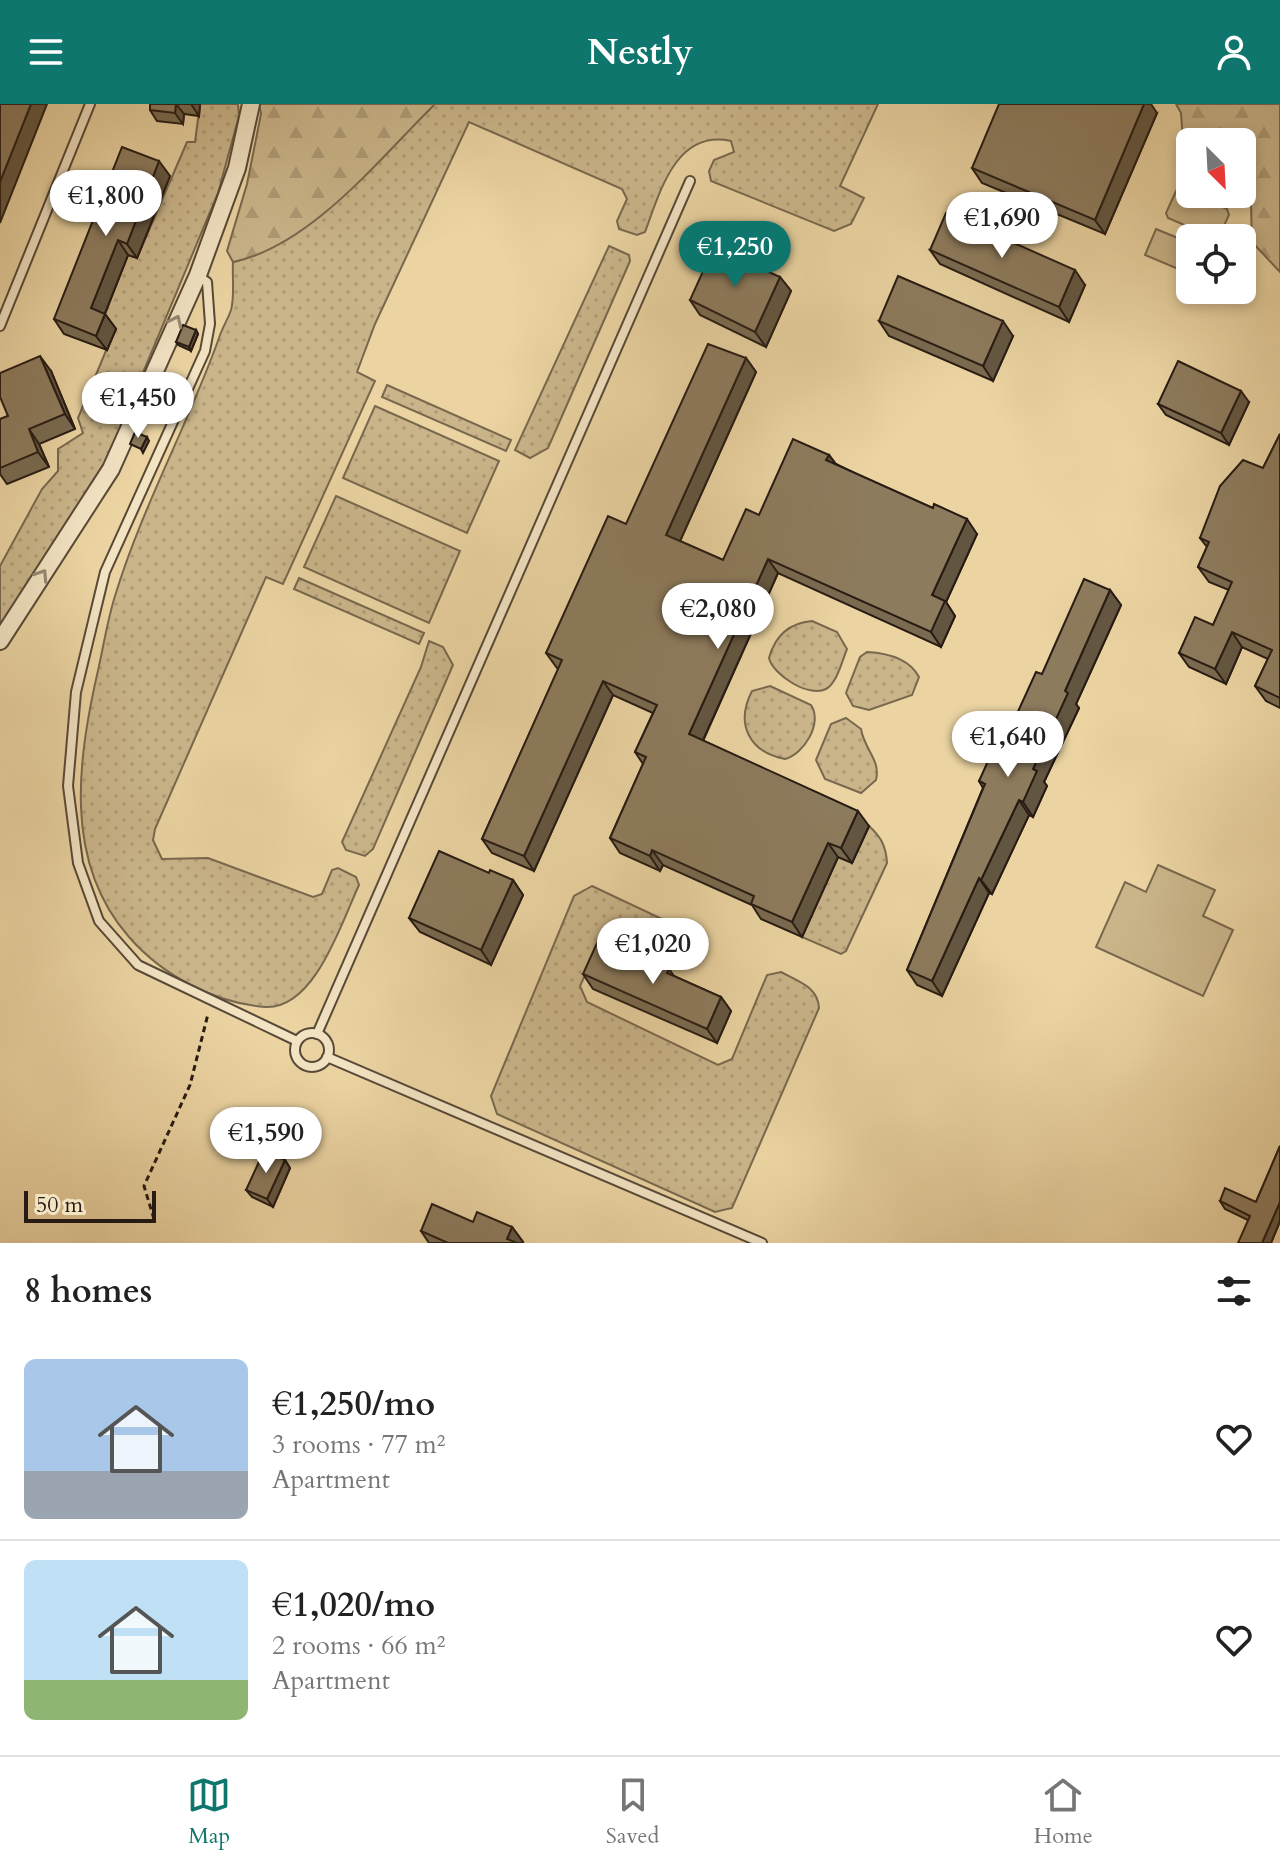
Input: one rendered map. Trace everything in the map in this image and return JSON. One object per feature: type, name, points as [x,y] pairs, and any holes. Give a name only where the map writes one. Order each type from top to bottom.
[{"type":"street","points":[[0,641],[111,469],[198,275],[237,168],[251,104]]},
{"type":"lane","points":[[0,326],[90,104]]},
{"type":"lane","points":[[317,1034],[690,181]]},
{"type":"lane","points":[[198,275],[207,282],[210,324],[205,351],[105,572],[76,692],[68,786],[78,863],[99,921],[138,965],[297,1041]]},
{"type":"lane","points":[[306,1034],[317,1034],[328,1046],[327,1057],[315,1067],[305,1065],[297,1058],[297,1041],[306,1034]]},
{"type":"lane","points":[[327,1057],[762,1243]]},
{"type":"path","points":[[154,1219],[144,1186],[190,1085],[211,1002]]},
{"type":"green space","points":[[200,104],[238,104],[239,116],[218,193],[99,478],[0,628],[0,566],[42,489],[58,471],[58,449],[83,433],[78,418],[115,329],[101,323],[128,255],[137,258],[187,142],[195,142]]},
{"type":"green space","points":[[259,104],[435,104],[367,174],[317,219],[262,253],[233,262],[227,251],[247,184],[261,114]]},
{"type":"green space","points":[[435,104],[878,104],[840,186],[864,198],[851,224],[834,231],[711,181],[709,171],[714,160],[734,152],[731,141],[712,140],[696,145],[673,167],[645,232],[637,235],[619,229],[617,221],[627,199],[622,189],[469,122],[375,324],[357,372],[375,381],[283,584],[266,577],[155,829],[153,840],[162,859],[208,858],[313,897],[322,894],[332,870],[338,868],[356,877],[359,885],[335,940],[312,979],[298,994],[283,1004],[265,1007],[227,1000],[190,985],[142,951],[108,907],[93,875],[81,807],[82,772],[85,736],[110,613],[126,563],[231,310],[233,262],[257,254],[311,218],[340,195]]},
{"type":"green space","points":[[1176,104],[1280,104],[1280,272],[1256,246],[1256,224],[1252,224],[1251,208],[1256,208],[1256,128],[1182,128],[1181,113]]},
{"type":"green space","points":[[1176,191],[1176,208],[1225,208],[1229,215],[1225,224],[1182,224],[1168,218],[1166,213]]},
{"type":"green space","points":[[1156,229],[1176,237],[1176,268],[1145,255]]},
{"type":"green space","points":[[609,246],[629,255],[630,261],[548,448],[530,458],[515,450]]},
{"type":"green space","points":[[387,385],[511,440],[506,451],[382,397]]},
{"type":"green space","points":[[375,406],[499,461],[467,533],[343,478]]},
{"type":"green space","points":[[336,496],[460,551],[429,623],[304,567]]},
{"type":"green space","points":[[299,578],[424,633],[419,644],[294,589]]},
{"type":"green space","points":[[812,621],[837,632],[847,649],[833,682],[819,691],[802,688],[784,678],[769,658],[784,632]]},
{"type":"green space","points":[[429,641],[443,647],[453,665],[373,849],[365,856],[346,850],[342,842],[421,667]]},
{"type":"green space","points":[[867,652],[889,655],[909,665],[919,677],[912,695],[869,710],[853,706],[846,693],[860,657]]},
{"type":"green space","points":[[770,686],[811,705],[814,712],[810,737],[799,751],[785,759],[762,750],[754,743],[745,725],[747,703],[752,691]]},
{"type":"green space","points":[[846,718],[861,729],[876,766],[876,780],[861,793],[825,779],[816,760],[831,724]]},
{"type":"green space","points":[[869,826],[882,842],[887,863],[846,951],[841,954],[802,937],[838,857],[852,863]]},
{"type":"green space","points":[[1158,865],[1215,890],[1203,916],[1233,930],[1203,996],[1096,947],[1125,882],[1146,892]]},
{"type":"green space","points":[[592,886],[679,927],[687,943],[678,961],[662,963],[605,940],[599,945],[580,986],[587,1002],[718,1065],[732,1059],[767,975],[781,972],[794,978],[811,990],[818,1001],[819,1008],[732,1208],[715,1212],[497,1114],[491,1096],[574,896]]},
{"type":"building","points":[[0,104],[31,104],[0,182]]},
{"type":"building","points":[[150,104],[176,104],[175,113],[150,110]]},
{"type":"building","points":[[999,104],[1144,104],[1095,220],[972,168]]},
{"type":"building","points":[[122,147],[159,161],[127,244],[118,240],[91,308],[105,314],[96,336],[54,319]]},
{"type":"building","points":[[946,213],[1075,270],[1059,307],[930,250]]},
{"type":"building","points":[[714,247],[780,277],[755,332],[690,300]]},
{"type":"building","points":[[898,276],[1003,321],[983,366],[879,321]]},
{"type":"building","points":[[183,325],[196,330],[189,347],[176,342]]},
{"type":"building","points":[[708,344],[746,358],[666,535],[723,560],[746,509],[759,515],[793,439],[829,455],[826,460],[933,508],[934,504],[967,519],[932,595],[945,601],[931,632],[768,559],[689,734],[858,811],[841,848],[828,843],[792,922],[751,904],[754,896],[652,850],[650,856],[610,838],[646,757],[635,752],[657,705],[603,681],[524,856],[482,839],[562,660],[546,653],[608,516],[626,524]]},
{"type":"building","points":[[40,356],[65,414],[29,429],[38,452],[0,468],[0,419],[8,416],[0,397],[0,373]]},
{"type":"building","points":[[1178,361],[1241,391],[1221,433],[1158,404]]},
{"type":"building","points":[[135,432],[147,437],[141,449],[130,444]]},
{"type":"building","points":[[1280,434],[1280,698],[1255,686],[1272,650],[1232,632],[1215,669],[1179,653],[1195,617],[1213,625],[1232,582],[1198,567],[1209,542],[1200,538],[1220,486],[1243,460],[1263,468]]},
{"type":"building","points":[[1084,579],[1110,590],[1065,691],[1068,693],[1033,769],[1037,771],[1023,802],[1019,800],[981,880],[979,878],[932,981],[907,970],[985,784],[979,781],[993,750],[999,753],[1036,672],[1042,674]]},
{"type":"building","points":[[439,851],[513,880],[481,950],[409,918]]},
{"type":"building","points":[[597,943],[649,966],[651,961],[669,969],[667,973],[721,997],[707,1029],[583,974]]},
{"type":"building","points":[[1280,1146],[1280,1202],[1262,1243],[1238,1243],[1250,1216],[1220,1201],[1225,1188],[1256,1202]]},
{"type":"building","points":[[264,1151],[285,1160],[267,1199],[246,1190]]},
{"type":"building","points":[[432,1204],[473,1222],[477,1212],[512,1227],[507,1239],[517,1243],[448,1243],[421,1231]]}]
